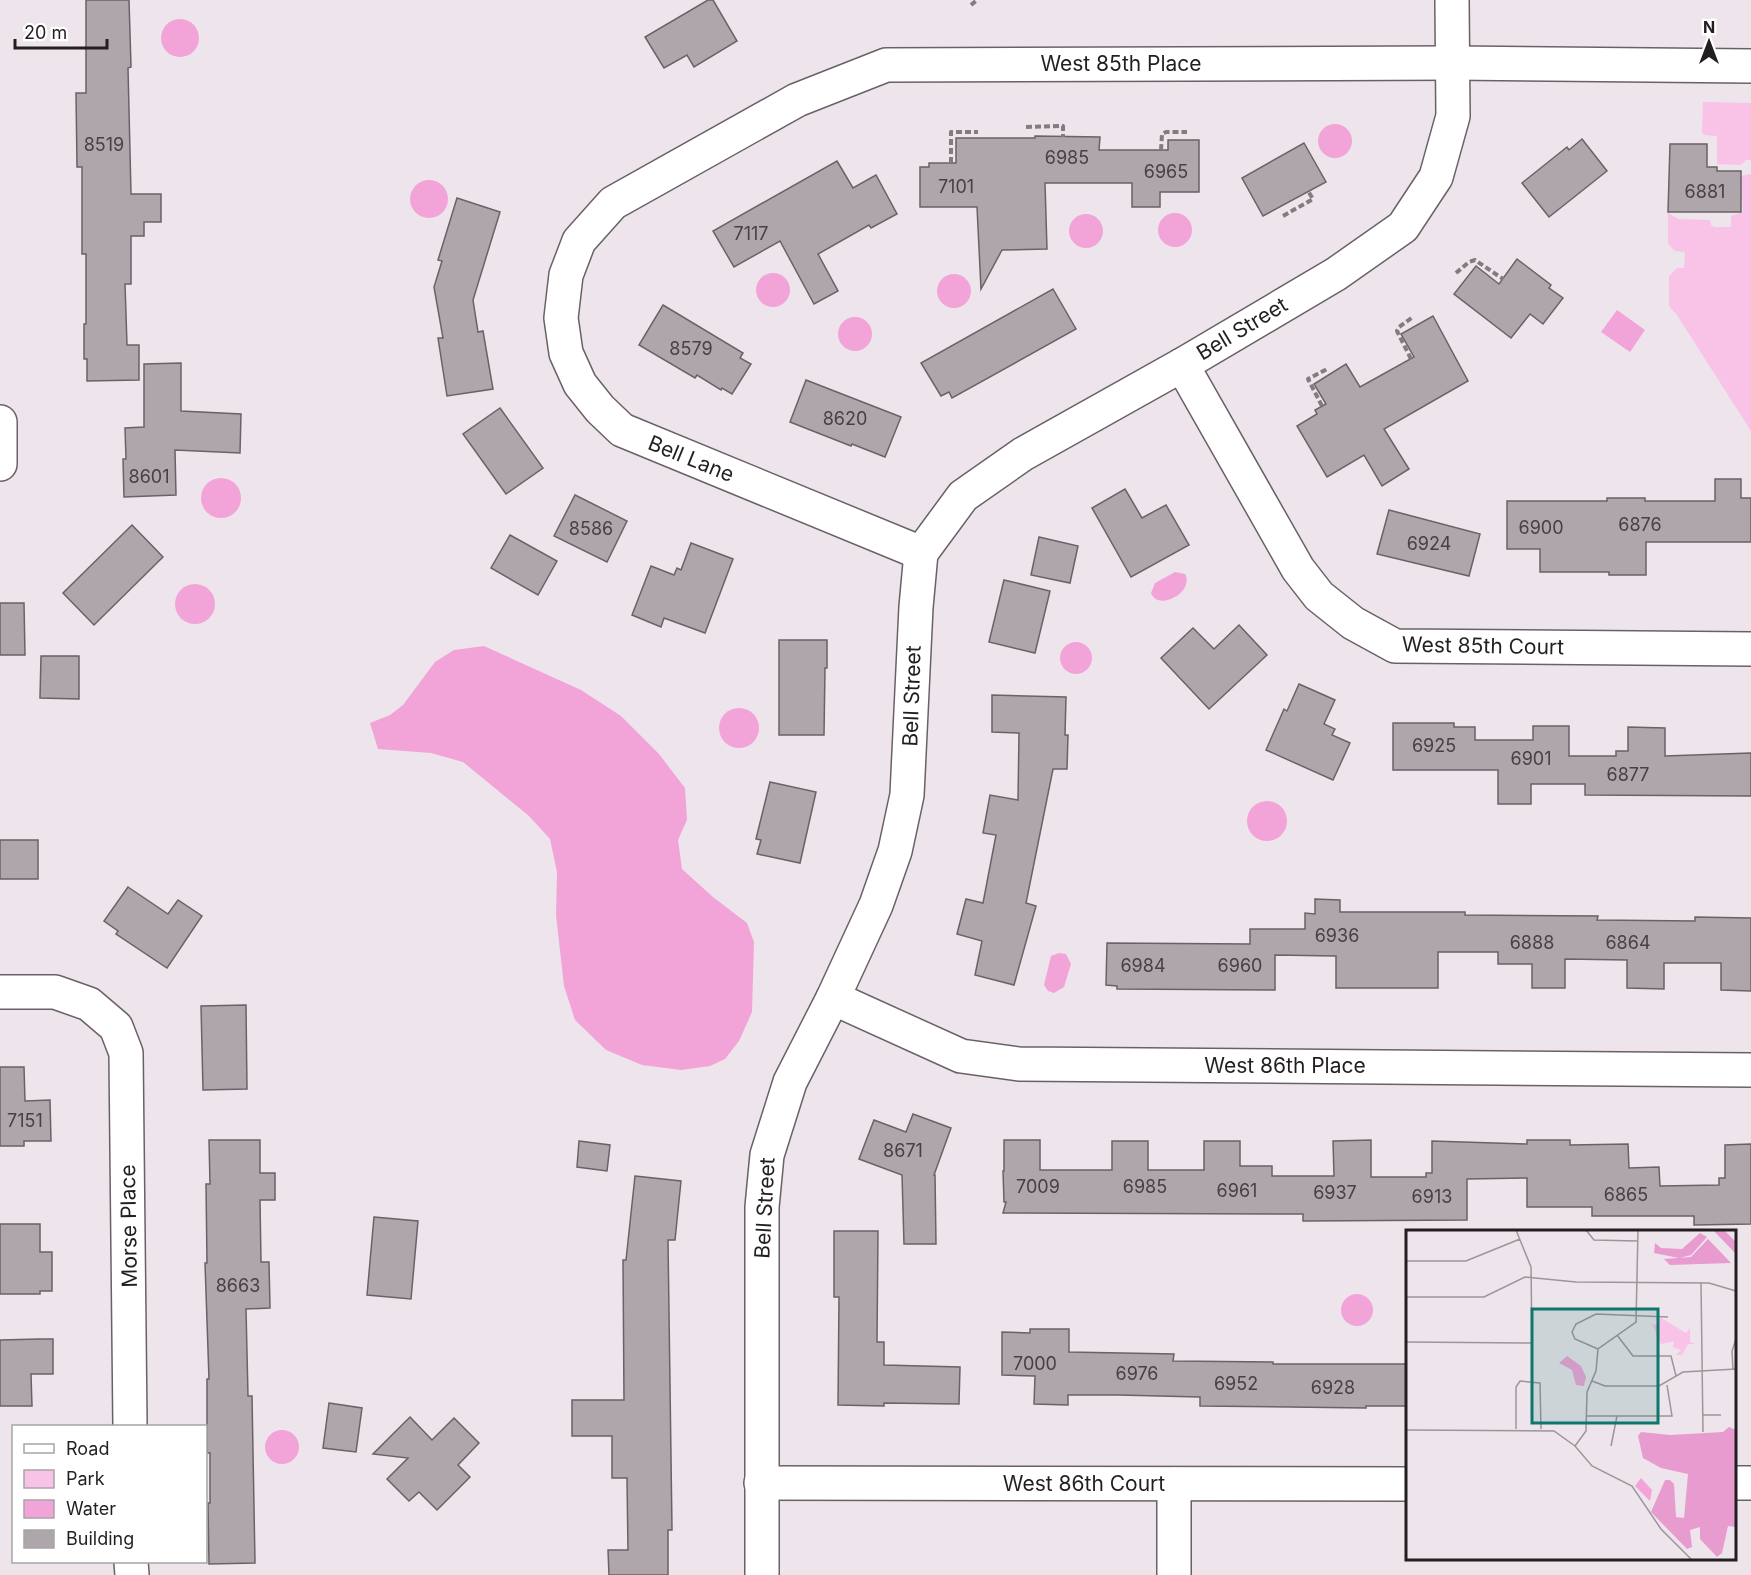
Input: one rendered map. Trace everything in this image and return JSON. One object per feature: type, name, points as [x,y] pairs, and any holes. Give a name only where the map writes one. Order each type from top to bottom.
[{"type":"street","name":"Bell Street","points":[[762,1575],[762,1207],[767,1155],[790,1082],[833,998],[876,905],[895,851],[907,795],[916,607],[921,554],[963,496],[1023,454],[1182,365],[1336,274],[1402,227],[1436,177],[1453,116],[1452,0]]},
{"type":"street","name":"West 85th Place","points":[[566,275],[579,242],[613,203],[796,100],[886,65],[1453,63],[1751,66]]},
{"type":"street","name":"Bell Lane","points":[[566,275],[561,318],[566,353],[580,384],[602,411],[622,430],[921,554]]},
{"type":"street","name":"West 85th Court","points":[[1182,365],[1298,569],[1319,596],[1353,624],[1395,646],[1751,649]]},
{"type":"street","points":[[0,422],[0,464]]},
{"type":"street","name":"Morse Place","points":[[0,992],[55,992],[89,1004],[116,1027],[126,1053],[130,1425]]},
{"type":"street","name":"West 86th Place","points":[[833,998],[961,1056],[1019,1064],[1751,1070]]},
{"type":"street","name":"West 86th Court","points":[[761,1483],[1406,1484]]},
{"type":"street","points":[[1173,1575],[1174,1484]]},
{"type":"path","points":[[971,4],[977,0]]},
{"type":"path","points":[[1026,127],[1063,126],[1063,137]]},
{"type":"path","points":[[951,163],[951,132],[978,132]]},
{"type":"path","points":[[1161,150],[1162,134],[1187,132]]},
{"type":"path","points":[[1283,216],[1313,199],[1308,191]]},
{"type":"path","points":[[1456,273],[1468,262],[1475,260],[1503,279]]},
{"type":"path","points":[[1411,359],[1397,331],[1413,317]]},
{"type":"path","points":[[1322,406],[1308,379],[1327,369]]},
{"type":"green space","points":[[1703,102],[1751,103],[1751,160],[1746,160],[1740,165],[1717,164],[1717,136],[1704,135],[1702,132]]},
{"type":"green space","points":[[1751,174],[1751,431],[1669,306],[1669,276],[1677,268],[1684,268],[1685,252],[1675,251],[1668,244],[1668,213],[1678,219],[1710,220],[1714,227],[1731,227],[1731,216],[1743,212],[1741,176]]},
{"type":"water","points":[[180,19],[187,20],[193,25],[198,31],[198,45],[193,51],[187,56],[180,57],[173,56],[167,51],[162,45],[161,38],[162,31],[167,25],[173,20]]},
{"type":"water","points":[[1335,124],[1347,129],[1352,141],[1347,153],[1335,158],[1323,153],[1318,141],[1323,129]]},
{"type":"water","points":[[429,180],[442,186],[448,199],[442,212],[429,218],[416,212],[410,199],[416,186]]},
{"type":"water","points":[[1175,213],[1187,218],[1192,230],[1187,242],[1175,247],[1163,242],[1158,230],[1163,218]]},
{"type":"water","points":[[1086,214],[1098,219],[1103,231],[1098,243],[1086,248],[1074,243],[1069,231],[1074,219]]},
{"type":"water","points":[[773,273],[785,278],[790,290],[785,302],[773,307],[761,302],[756,290],[761,278]]},
{"type":"water","points":[[954,274],[966,279],[971,291],[966,303],[954,308],[942,303],[937,291],[942,279]]},
{"type":"water","points":[[1617,310],[1645,330],[1630,352],[1601,332]]},
{"type":"water","points":[[855,317],[867,322],[872,334],[867,346],[855,351],[843,346],[838,334],[843,322]]},
{"type":"water","points":[[221,478],[229,479],[235,484],[240,490],[240,506],[235,512],[229,517],[221,518],[213,517],[207,512],[202,506],[201,498],[202,490],[207,484],[213,479]]},
{"type":"water","points":[[1175,572],[1185,574],[1187,581],[1185,587],[1180,593],[1167,600],[1161,601],[1155,598],[1151,593],[1155,583]]},
{"type":"water","points":[[195,584],[203,585],[209,590],[214,596],[214,612],[209,618],[203,623],[195,624],[187,623],[181,618],[176,612],[175,604],[176,596],[181,590],[187,585]]},
{"type":"water","points":[[1076,642],[1087,647],[1092,658],[1087,669],[1076,674],[1065,669],[1060,658],[1065,647]]},
{"type":"water","points":[[484,646],[581,690],[621,716],[659,754],[685,788],[687,820],[678,840],[682,869],[747,923],[754,942],[752,1012],[739,1041],[725,1059],[710,1066],[681,1070],[642,1065],[606,1050],[575,1020],[564,986],[556,915],[557,872],[550,839],[529,816],[463,762],[431,753],[378,749],[370,723],[390,715],[403,705],[435,662],[454,650]]},
{"type":"water","points":[[739,708],[747,709],[753,714],[758,720],[758,736],[753,742],[747,747],[739,748],[731,747],[725,742],[720,736],[719,728],[720,720],[725,714],[731,709]]},
{"type":"water","points":[[1267,801],[1275,802],[1281,807],[1286,813],[1286,829],[1281,835],[1275,840],[1267,841],[1259,840],[1253,835],[1248,829],[1247,821],[1248,813],[1253,807],[1259,802]]},
{"type":"water","points":[[1059,953],[1066,954],[1071,964],[1064,987],[1054,993],[1048,991],[1044,985],[1051,956]]},
{"type":"water","points":[[1357,1294],[1368,1299],[1373,1310],[1368,1321],[1357,1326],[1346,1321],[1341,1310],[1346,1299]]},
{"type":"water","points":[[282,1430],[294,1435],[299,1447],[294,1459],[282,1464],[270,1459],[265,1447],[270,1435]]},
{"type":"building","points":[[86,0],[129,0],[131,194],[161,194],[161,222],[144,222],[144,236],[131,236],[131,284],[125,284],[127,345],[139,345],[139,380],[87,381],[87,359],[84,359],[86,254],[82,254],[82,167],[77,167],[76,93],[86,93]]},
{"type":"building","points":[[708,0],[713,0],[737,41],[694,67],[687,55],[664,68],[645,37]]},
{"type":"building","points":[[1035,136],[1100,137],[1099,150],[1168,150],[1168,140],[1199,140],[1199,192],[1160,192],[1160,207],[1132,207],[1132,183],[1045,183],[1047,249],[1002,250],[981,289],[977,207],[920,207],[920,167],[929,167],[929,163],[956,163],[956,138],[1035,138]]},
{"type":"building","points":[[1582,139],[1607,171],[1549,217],[1522,183],[1567,147],[1569,150]]},
{"type":"building","points":[[1304,143],[1326,182],[1263,216],[1242,178]]},
{"type":"building","points":[[1670,144],[1707,144],[1707,167],[1717,167],[1717,171],[1741,171],[1741,212],[1668,212]]},
{"type":"building","points":[[837,161],[853,188],[876,175],[897,214],[871,228],[869,225],[818,254],[838,291],[814,304],[780,241],[734,267],[713,231]]},
{"type":"building","points":[[457,198],[500,212],[473,300],[478,332],[483,331],[493,389],[447,396],[438,338],[443,338],[434,287],[442,261],[438,260]]},
{"type":"building","points":[[1517,259],[1551,285],[1549,288],[1563,298],[1543,324],[1530,314],[1511,338],[1454,294],[1476,266],[1499,284]]},
{"type":"building","points":[[1053,289],[1076,329],[952,398],[949,392],[941,396],[921,363]]},
{"type":"building","points":[[663,305],[743,353],[740,358],[751,364],[732,394],[697,375],[695,378],[639,345]]},
{"type":"building","points":[[1433,316],[1468,381],[1384,429],[1409,469],[1382,486],[1364,455],[1327,477],[1297,426],[1317,414],[1315,410],[1326,404],[1314,384],[1346,364],[1360,387],[1414,357],[1401,334]]},
{"type":"building","points":[[181,363],[181,411],[241,414],[240,453],[175,450],[176,495],[124,497],[125,428],[144,427],[144,364]]},
{"type":"building","points":[[806,380],[901,417],[885,457],[790,422]]},
{"type":"building","points":[[500,408],[543,468],[506,494],[463,434]]},
{"type":"building","points":[[1715,479],[1741,479],[1741,498],[1751,498],[1751,542],[1646,542],[1646,575],[1609,575],[1609,572],[1540,572],[1540,549],[1507,549],[1507,501],[1607,501],[1607,498],[1645,498],[1645,501],[1715,501]]},
{"type":"building","points":[[1125,489],[1142,518],[1166,505],[1189,545],[1131,577],[1092,508]]},
{"type":"building","points":[[575,495],[627,521],[607,562],[554,536]]},
{"type":"building","points":[[1389,510],[1480,534],[1469,576],[1377,554]]},
{"type":"building","points":[[132,525],[163,557],[94,625],[63,593]]},
{"type":"building","points":[[510,535],[557,561],[538,595],[491,568]]},
{"type":"building","points":[[1039,537],[1078,546],[1070,583],[1031,575]]},
{"type":"building","points":[[691,543],[733,559],[705,633],[664,618],[661,627],[632,615],[651,566],[674,575],[677,568],[681,570]]},
{"type":"building","points":[[1004,580],[1050,591],[1035,653],[989,642]]},
{"type":"building","points":[[0,603],[24,603],[25,655],[0,655]]},
{"type":"building","points":[[1239,625],[1267,655],[1209,709],[1161,658],[1193,628],[1214,649]]},
{"type":"building","points":[[779,640],[827,640],[824,735],[779,735]]},
{"type":"building","points":[[41,656],[79,656],[79,699],[40,698]]},
{"type":"building","points":[[1299,684],[1335,700],[1324,724],[1335,729],[1332,735],[1350,743],[1333,780],[1266,750],[1284,709],[1287,711]]},
{"type":"building","points":[[992,695],[1066,697],[1067,769],[1053,769],[1026,903],[1036,906],[1014,985],[975,975],[982,941],[957,934],[966,899],[983,903],[996,835],[983,833],[990,795],[1018,800],[1019,733],[992,732]]},
{"type":"building","points":[[1393,723],[1454,723],[1454,727],[1475,727],[1475,740],[1533,740],[1533,726],[1569,726],[1569,756],[1616,756],[1616,751],[1628,751],[1628,727],[1665,728],[1665,756],[1751,753],[1751,796],[1585,795],[1585,784],[1531,784],[1531,804],[1498,804],[1498,770],[1393,770]]},
{"type":"building","points":[[770,782],[816,792],[800,863],[757,854],[761,840],[756,839]]},
{"type":"building","points":[[0,840],[38,840],[38,879],[0,879]]},
{"type":"building","points":[[128,887],[168,914],[178,900],[202,916],[167,968],[116,934],[118,931],[104,921]]},
{"type":"building","points":[[1315,899],[1340,900],[1340,912],[1465,912],[1465,915],[1598,916],[1597,920],[1695,921],[1695,917],[1751,918],[1751,991],[1721,990],[1721,963],[1664,963],[1664,989],[1627,988],[1627,960],[1565,959],[1565,988],[1532,988],[1532,964],[1498,964],[1498,952],[1438,952],[1438,988],[1336,988],[1336,956],[1275,955],[1275,990],[1117,989],[1117,986],[1106,985],[1107,943],[1250,944],[1250,929],[1305,929],[1305,913],[1315,914]]},
{"type":"building","points":[[246,1005],[247,1089],[203,1090],[201,1006]]},
{"type":"building","points":[[0,1067],[24,1067],[25,1101],[50,1100],[51,1141],[24,1141],[24,1146],[0,1146]]},
{"type":"building","points":[[913,1114],[951,1128],[934,1175],[936,1244],[904,1244],[902,1175],[859,1159],[874,1120],[906,1132]]},
{"type":"building","points":[[209,1140],[260,1140],[260,1173],[275,1173],[275,1200],[260,1200],[261,1262],[269,1262],[270,1308],[246,1309],[248,1396],[252,1396],[255,1563],[209,1564],[210,1453],[207,1453],[207,1379],[209,1379],[205,1263],[207,1263],[206,1184],[210,1184]]},
{"type":"building","points":[[1004,1140],[1040,1140],[1040,1170],[1112,1170],[1112,1141],[1148,1141],[1148,1170],[1204,1170],[1204,1141],[1240,1141],[1240,1166],[1272,1166],[1272,1176],[1334,1176],[1333,1141],[1371,1140],[1371,1177],[1426,1177],[1426,1173],[1432,1173],[1432,1141],[1527,1144],[1527,1140],[1570,1140],[1570,1145],[1628,1144],[1629,1168],[1659,1167],[1660,1186],[1719,1185],[1719,1178],[1725,1178],[1725,1145],[1751,1144],[1751,1224],[1694,1225],[1694,1216],[1592,1216],[1592,1207],[1527,1207],[1527,1178],[1467,1179],[1467,1220],[1303,1221],[1303,1214],[1003,1213],[1006,1202],[1004,1202],[1003,1171]]},
{"type":"building","points":[[579,1141],[610,1145],[607,1171],[577,1167]]},
{"type":"building","points":[[635,1176],[681,1181],[675,1240],[668,1240],[672,1530],[668,1530],[668,1575],[609,1575],[608,1550],[628,1550],[627,1478],[612,1478],[612,1436],[572,1436],[572,1400],[624,1400],[623,1260],[626,1260]]},
{"type":"building","points":[[374,1217],[418,1221],[411,1299],[367,1295]]},
{"type":"building","points":[[0,1224],[40,1224],[40,1252],[52,1252],[52,1291],[40,1291],[40,1294],[0,1294]]},
{"type":"building","points":[[834,1231],[878,1231],[877,1342],[884,1342],[884,1365],[960,1367],[959,1404],[838,1405],[839,1297],[834,1297]]},
{"type":"building","points":[[1030,1329],[1069,1329],[1069,1352],[1174,1354],[1173,1361],[1406,1364],[1406,1406],[1366,1406],[1366,1408],[1200,1406],[1200,1397],[1119,1395],[1068,1395],[1068,1405],[1034,1404],[1035,1376],[1002,1375],[1002,1332],[1030,1333]]},
{"type":"building","points":[[53,1339],[53,1374],[31,1374],[32,1406],[0,1406],[0,1340]]},
{"type":"building","points":[[329,1403],[362,1408],[356,1452],[323,1448]]},
{"type":"building","points":[[410,1417],[432,1440],[454,1418],[479,1443],[458,1465],[470,1477],[437,1510],[419,1492],[409,1501],[387,1479],[408,1458],[373,1454]]}]
